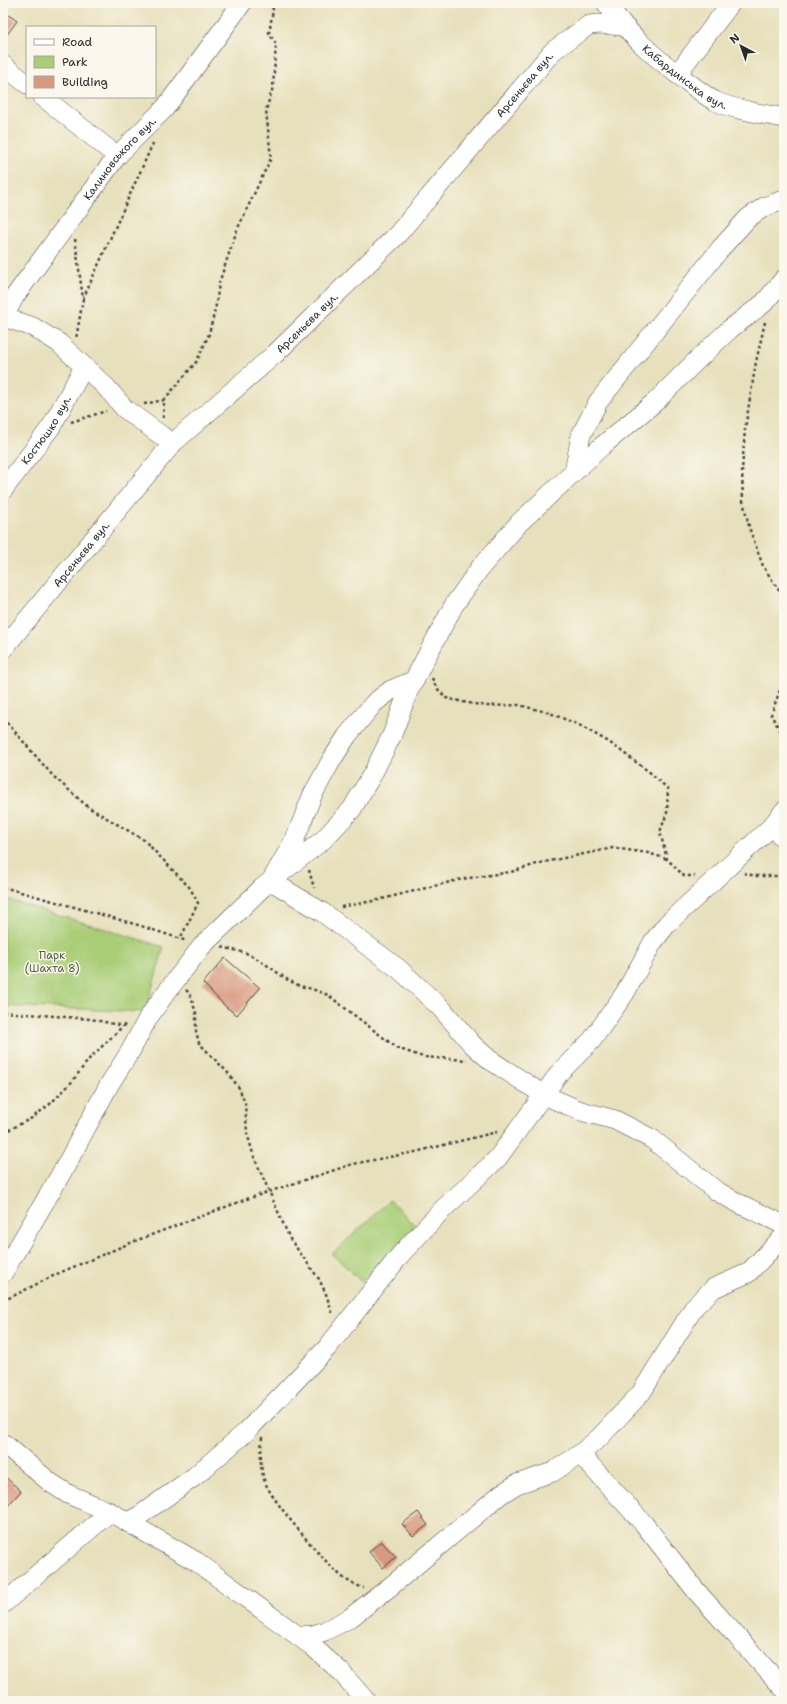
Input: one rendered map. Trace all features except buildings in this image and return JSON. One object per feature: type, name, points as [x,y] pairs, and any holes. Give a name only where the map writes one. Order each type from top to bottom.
[{"type":"street","name":"Калиновського вул.","points":[[3,318],[15,296],[117,156],[165,108],[242,3]]},
{"type":"street","name":"Кабардинська вул.","points":[[606,3],[623,26],[642,45],[677,74],[715,101],[734,108],[784,118]]},
{"type":"street","points":[[677,74],[731,3]]},
{"type":"street","name":"Арсеньєва вул.","points":[[3,648],[167,440],[275,354],[397,235],[553,51],[589,25],[599,24],[623,26]]},
{"type":"street","points":[[3,65],[26,83]]},
{"type":"street","points":[[44,98],[117,156]]},
{"type":"street","points":[[574,472],[581,435],[598,402],[721,248],[748,218],[764,207],[784,200]]},
{"type":"street","points":[[3,1273],[65,1168],[109,1085],[131,1050],[148,1018],[176,979],[204,944],[270,881],[323,840],[352,809],[373,773],[392,735],[408,692],[424,661],[454,605],[480,568],[520,522],[602,446],[655,402],[730,329],[764,303],[784,279]]},
{"type":"street","points":[[3,318],[33,328],[59,343],[106,387],[125,408],[167,440]]},
{"type":"street","name":"Костюшко вул.","points":[[3,490],[51,427],[78,361]]},
{"type":"street","points":[[270,881],[295,839],[312,796],[331,761],[347,736],[374,704],[391,690],[414,680]]},
{"type":"street","points":[[129,1523],[199,1472],[246,1432],[326,1348],[401,1254],[443,1209],[497,1158],[560,1072],[592,1040],[625,993],[653,942],[667,924],[723,871],[777,832],[784,811]]},
{"type":"street","points":[[270,881],[322,912],[399,969],[441,1008],[472,1044],[490,1060],[544,1095],[581,1111],[615,1120],[652,1140],[715,1190],[736,1202],[784,1224]]},
{"type":"street","points":[[298,1636],[313,1635],[336,1626],[350,1618],[501,1494],[517,1484],[553,1472],[580,1454],[600,1438],[641,1393],[695,1306],[714,1288],[748,1273],[784,1236]]},
{"type":"street","points":[[3,1443],[68,1494],[110,1512],[197,1562],[298,1636],[340,1671],[366,1701]]},
{"type":"street","points":[[580,1454],[644,1524],[697,1592],[784,1688]]},
{"type":"street","points":[[3,1604],[110,1512]]},
{"type":"path","points":[[167,440],[164,400],[197,361],[209,334],[216,305],[219,283],[236,230],[271,158],[266,110],[272,87],[276,44],[269,33],[273,10],[272,3]]},
{"type":"path","points":[[82,299],[155,139]]},
{"type":"path","points":[[73,216],[82,299],[78,361]]},
{"type":"path","points":[[766,317],[756,362],[745,429],[742,471],[743,501],[750,530],[763,566],[784,598]]},
{"type":"path","points":[[424,661],[436,688],[446,698],[487,706],[520,705],[550,713],[579,725],[608,742],[652,774],[668,789],[667,813],[660,832],[667,859]]},
{"type":"path","points":[[784,679],[771,715],[784,737]]},
{"type":"path","points":[[3,718],[53,776],[88,807],[144,840],[190,888],[198,903],[180,939]]},
{"type":"path","points":[[309,852],[309,871],[322,912],[462,879],[511,872],[613,848],[648,853],[667,859],[684,876],[697,876]]},
{"type":"path","points":[[723,871],[755,876],[784,876]]},
{"type":"path","points":[[3,887],[138,925],[180,939],[246,953],[261,960],[300,986],[328,995],[397,1048],[423,1057],[448,1060],[490,1060]]},
{"type":"path","points":[[176,979],[190,994],[196,1013],[196,1031],[200,1043],[229,1074],[239,1088],[245,1103],[247,1133],[254,1157],[268,1192],[290,1239],[319,1279],[326,1294],[337,1334]]},
{"type":"path","points":[[3,1012],[91,1019],[122,1026]]},
{"type":"path","points":[[3,1133],[32,1118],[50,1104],[70,1084],[90,1058],[122,1026],[135,1020],[148,1018]]},
{"type":"path","points":[[3,1301],[59,1273],[135,1241],[268,1192],[353,1164],[415,1152],[499,1131]]},
{"type":"path","points":[[263,1414],[260,1466],[266,1484],[275,1501],[327,1561],[344,1578],[356,1586],[382,1593]]},
{"type":"green space","name":"Парк (Шахта 8)","points":[[3,898],[164,947],[145,1012],[3,1006]]},
{"type":"green space","points":[[390,1200],[417,1227],[361,1281],[332,1254]]}]
